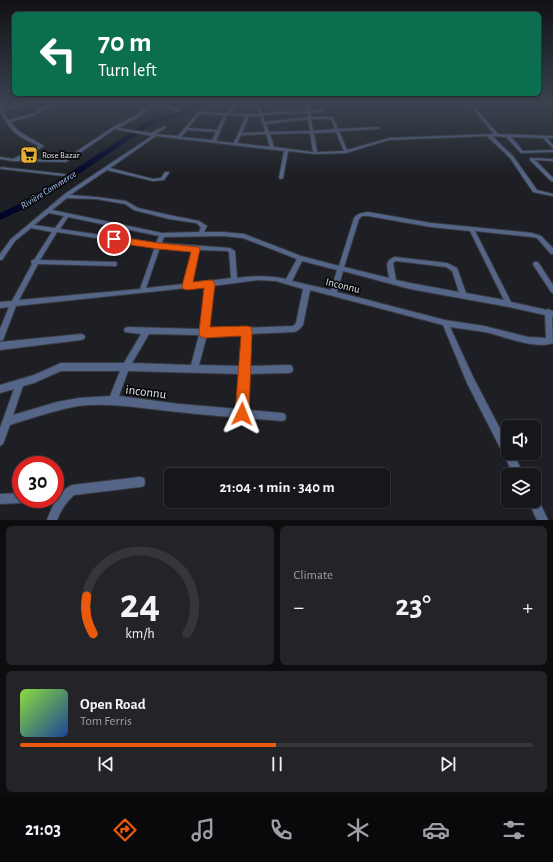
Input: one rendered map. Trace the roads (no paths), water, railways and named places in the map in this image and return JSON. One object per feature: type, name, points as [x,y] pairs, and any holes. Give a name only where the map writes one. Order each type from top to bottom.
[{"type":"street","points":[[2,169],[13,160],[42,146],[21,135],[14,127]]},
{"type":"street","points":[[0,258],[2,251],[13,240],[66,196],[152,134],[165,127]]},
{"type":"street","points":[[213,142],[220,127]]},
{"type":"street","points":[[235,144],[243,127]]},
{"type":"street","points":[[265,127],[273,149]]},
{"type":"street","points":[[311,127],[315,153]]},
{"type":"street","points":[[489,127],[496,135]]},
{"type":"street","points":[[0,158],[13,160],[65,161],[114,128],[213,142],[315,153],[346,152],[389,139],[488,135],[553,137]]},
{"type":"street","points":[[240,134],[377,128]]},
{"type":"street","points":[[179,137],[186,129],[218,131]]},
{"type":"street","points":[[337,130],[346,152]]},
{"type":"street","points":[[488,135],[512,157],[535,191],[553,194]]},
{"type":"street","points":[[507,136],[553,180]]},
{"type":"street","points":[[544,137],[553,147]]},
{"type":"street","points":[[281,178],[286,151]]},
{"type":"street","points":[[522,152],[553,152]]},
{"type":"street","points":[[531,159],[553,160]]},
{"type":"street","points":[[106,168],[153,180],[162,179],[167,173]]},
{"type":"street","points":[[2,169],[64,175]]},
{"type":"street","points":[[66,196],[96,198],[126,203],[136,209],[197,222],[204,226],[201,234]]},
{"type":"street","points":[[48,211],[162,235],[201,234],[244,236],[300,258],[393,282],[550,313]]},
{"type":"street","points":[[333,293],[357,218],[360,215],[368,214],[431,225],[505,232],[539,237],[553,252]]},
{"type":"street","points":[[0,338],[13,303],[34,262],[67,215]]},
{"type":"street","points":[[30,226],[158,246],[231,250],[234,281]]},
{"type":"street","points":[[472,230],[509,304]]},
{"type":"street","points":[[142,292],[162,235]]},
{"type":"street","points":[[187,286],[196,249]]},
{"type":"street","points":[[288,282],[300,258]]},
{"type":"street","points":[[393,282],[390,263],[391,260],[395,259],[447,265],[455,270],[463,295]]},
{"type":"street","points":[[34,262],[114,264]]},
{"type":"street","points":[[536,264],[553,290]]},
{"type":"street","name":"Inconnu","points":[[0,305],[142,292],[257,278],[288,282],[445,323],[545,342],[550,341],[550,313]]},
{"type":"street","points":[[194,369],[204,332],[210,284]]},
{"type":"street","points":[[128,330],[204,332],[294,329],[297,327],[307,287]]},
{"type":"street","points":[[445,323],[470,380],[515,468]]},
{"type":"street","points":[[113,400],[126,367],[147,330]]},
{"type":"street","points":[[242,414],[247,331]]},
{"type":"street","points":[[0,346],[81,337]]},
{"type":"street","name":"inconnu","points":[[0,389],[61,367],[244,370],[289,369]]},
{"type":"street","points":[[0,441],[20,383]]},
{"type":"street","name":"inconnu","points":[[8,421],[57,406],[79,402],[113,400],[179,408],[282,417]]},
{"type":"street","points":[[64,494],[72,490],[140,482]]},
{"type":"street","points":[[0,499],[12,498]]},
{"type":"street","points":[[52,520],[56,508]]},
{"type":"street","points":[[536,508],[543,520]]},
{"type":"waterway","name":"Rivière Commerce","points":[[0,217],[31,202],[143,127]]},
{"type":"place","name":"Rose Bazar","points":[[29,155]]}]
